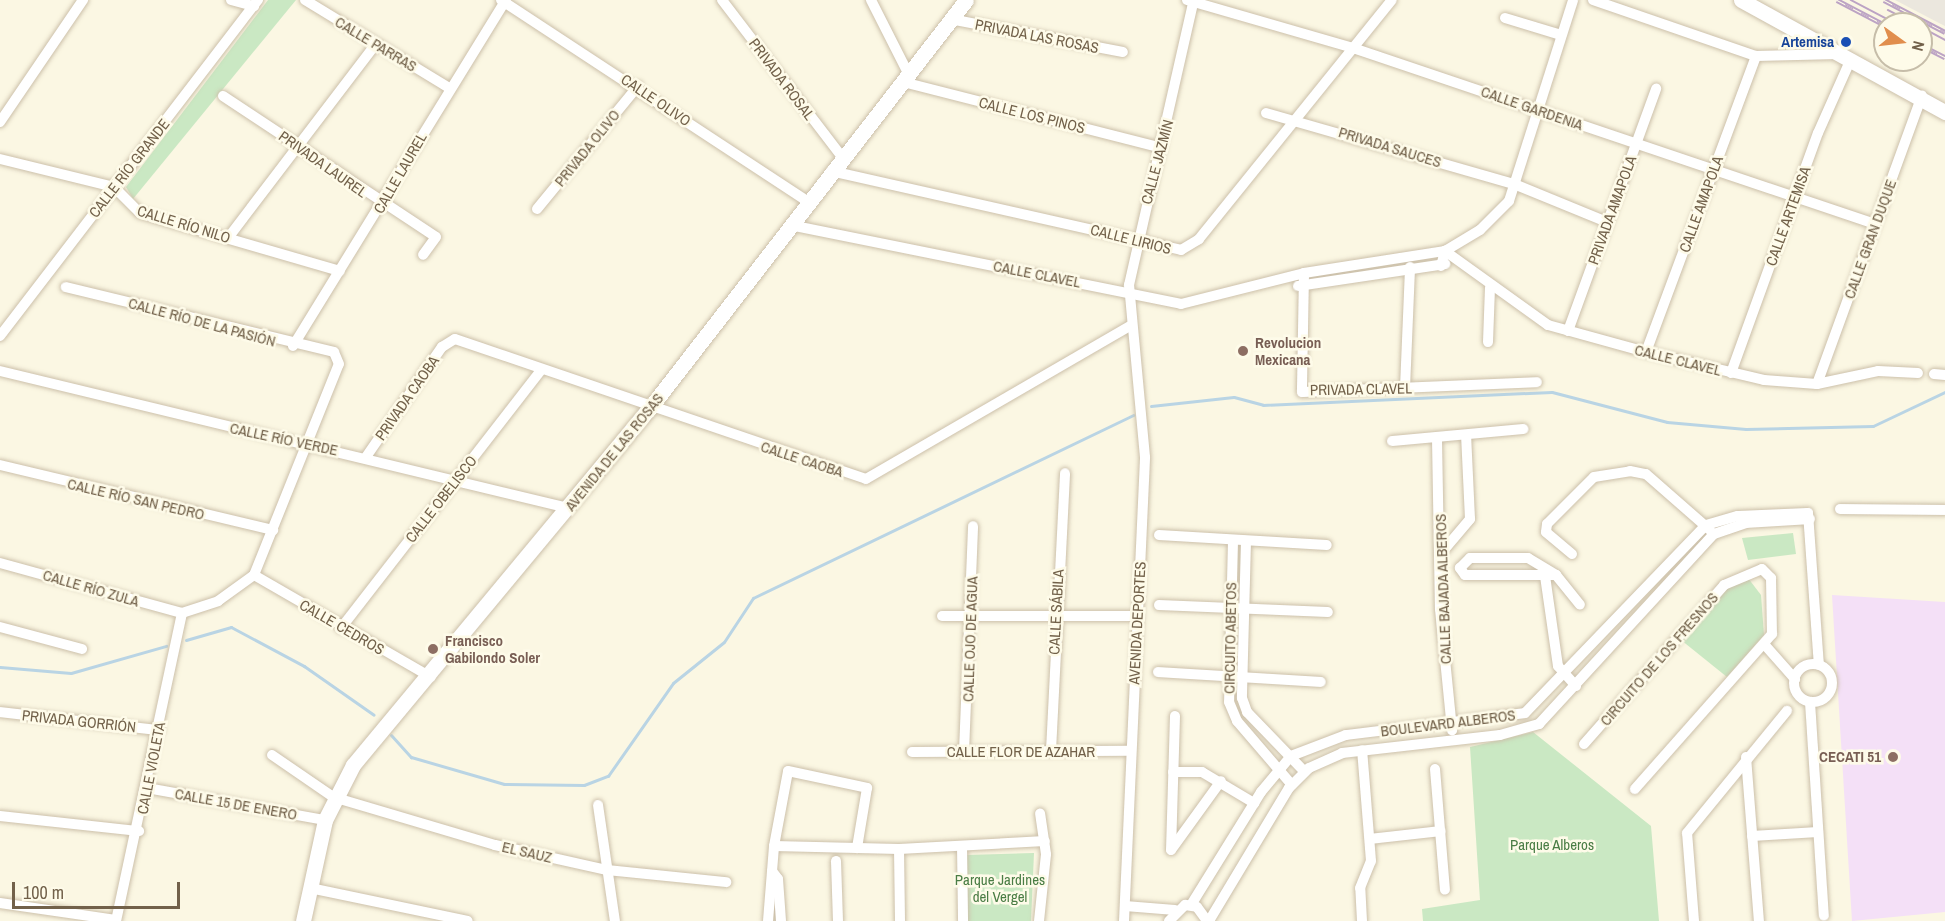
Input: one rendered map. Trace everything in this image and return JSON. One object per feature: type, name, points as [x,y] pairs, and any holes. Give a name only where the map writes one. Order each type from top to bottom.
[{"type":"street","points":[[0,122],[83,0]]},
{"type":"street","points":[[231,0],[256,3]]},
{"type":"street","name":"CALLE PARRAS","points":[[305,0],[375,45],[449,87]]},
{"type":"street","name":"PRIVADA ROSAL","points":[[722,0],[842,157]]},
{"type":"street","points":[[872,0],[906,79]]},
{"type":"street","name":"AVENIDA DE LAS ROSAS","points":[[303,921],[325,820],[333,797],[353,765],[430,677],[650,409],[831,171],[906,79],[966,0]]},
{"type":"street","name":"CALLE LIRIOS","points":[[831,171],[1136,238],[1174,251],[1199,239],[1392,0]]},
{"type":"street","points":[[1441,266],[1445,251],[1504,209],[1573,0]]},
{"type":"street","points":[[1593,0],[1756,56],[1844,57]]},
{"type":"street","points":[[1741,0],[1844,57],[1923,94],[1945,112]]},
{"type":"street","name":"CALLE OLIVO","points":[[504,1],[638,86],[808,202]]},
{"type":"street","name":"CALLE LAUREL","points":[[293,346],[381,206],[449,87],[504,1]]},
{"type":"street","name":"CALLE GARDENIA","points":[[1191,1],[1353,48],[1875,224]]},
{"type":"street","name":"CALLE JAZMÍN","points":[[1132,325],[1130,293],[1136,238],[1161,148],[1191,1]]},
{"type":"street","name":"CALLE RÍO GRANDE","points":[[0,336],[256,3]]},
{"type":"street","points":[[1505,18],[1561,35]]},
{"type":"street","name":"PRIVADA LAS ROSAS","points":[[950,19],[1123,52]]},
{"type":"street","points":[[228,238],[296,144],[375,45]]},
{"type":"street","name":"CALLE AMAPOLA","points":[[1646,352],[1756,56]]},
{"type":"street","name":"CALLE ARTEMISA","points":[[1731,374],[1844,57]]},
{"type":"street","name":"CALLE LOS PINOS","points":[[906,79],[1161,148]]},
{"type":"street","name":"PRIVADA OLIVO","points":[[537,209],[638,86]]},
{"type":"street","name":"PRIVADA AMAPOLA","points":[[1568,331],[1656,89]]},
{"type":"street","name":"CALLE GRAN DUQUE","points":[[1817,384],[1923,94]]},
{"type":"street","name":"PRIVADA LAUREL","points":[[224,96],[296,144],[381,206],[436,237],[423,255]]},
{"type":"street","name":"PRIVADA SAUCES","points":[[1266,113],[1294,119],[1514,184],[1607,222]]},
{"type":"street","points":[[0,159],[114,187]]},
{"type":"street","name":"CALLE RÍO NILO","points":[[114,187],[140,213],[340,271]]},
{"type":"street","name":"CALLE CLAVEL","points":[[790,225],[1181,304],[1283,283],[1304,273],[1445,251],[1460,261],[1490,288],[1537,319],[1568,331],[1731,374],[1817,384],[1878,371],[1918,373]]},
{"type":"street","name":"CALLE CLAVEL","points":[[1283,283],[1304,287],[1410,267],[1441,266],[1460,261]]},
{"type":"street","points":[[1405,388],[1410,267]]},
{"type":"street","name":"PRIVADA CLAVEL","points":[[1304,273],[1302,392],[1537,382]]},
{"type":"street","name":"CALLE RÍO DE LA PASIÓN","points":[[66,287],[293,346],[337,354],[339,364],[304,444]]},
{"type":"street","points":[[1488,342],[1490,288]]},
{"type":"street","name":"CALLE CAOBA","points":[[448,341],[464,339],[541,370],[650,409],[866,479],[1132,325]]},
{"type":"street","name":"AVENIDA DEPORTES","points":[[1124,921],[1145,440],[1132,325]]},
{"type":"street","name":"PRIVADA CAOBA","points":[[366,457],[448,341]]},
{"type":"street","name":"CALLE OBELISCO","points":[[341,628],[541,370]]},
{"type":"street","name":"CALLE RÍO VERDE","points":[[0,371],[366,457],[568,508]]},
{"type":"street","points":[[1392,441],[1437,439],[1523,429]]},
{"type":"street","points":[[1443,551],[1470,519],[1466,435]]},
{"type":"street","name":"CALLE BAJADA ALBEROS","points":[[1437,439],[1443,551],[1440,609],[1453,740]]},
{"type":"street","points":[[182,614],[218,601],[254,575],[304,444]]},
{"type":"street","name":"CALLE RÍO SAN PEDRO","points":[[0,465],[273,530]]},
{"type":"street","points":[[1572,554],[1546,532],[1547,524],[1594,477],[1630,471],[1646,474],[1714,534],[1746,524],[1810,519]]},
{"type":"street","name":"CALLE SÁBILA","points":[[1051,751],[1054,620],[1065,473]]},
{"type":"street","points":[[1840,509],[1945,510]]},
{"type":"street","points":[[1706,525],[1738,516],[1804,510],[1810,519],[1819,665],[1832,685],[1822,700],[1810,702],[1796,691],[1795,679],[1764,644]]},
{"type":"street","name":"BOULEVARD ALBEROS","points":[[1191,905],[1278,767],[1292,756],[1346,735],[1451,725],[1525,713],[1706,525]]},
{"type":"street","name":"CALLE OJO DE AGUA","points":[[964,752],[972,620],[973,526]]},
{"type":"street","name":"BOULEVARD ALBEROS","points":[[1208,921],[1292,784],[1305,772],[1362,750],[1453,740],[1539,724],[1714,534]]},
{"type":"street","points":[[1160,535],[1327,545]]},
{"type":"street","name":"CIRCUITO ABETOS","points":[[1233,541],[1227,677],[1237,721],[1292,784]]},
{"type":"street","name":"CIRCUITO ABETOS","points":[[1246,541],[1241,677],[1247,712],[1305,772]]},
{"type":"street","points":[[1551,575],[1465,575],[1460,568],[1470,558],[1503,555],[1543,562],[1551,575],[1580,605]]},
{"type":"street","name":"CALLE RÍO ZULA","points":[[0,562],[182,614]]},
{"type":"street","name":"CIRCUITO DE LOS FRESNOS","points":[[1584,744],[1724,585],[1762,569],[1771,578],[1772,634],[1635,789]]},
{"type":"street","name":"CALLE CEDROS","points":[[254,575],[341,628],[430,677]]},
{"type":"street","points":[[1551,575],[1564,674],[1576,686]]},
{"type":"street","points":[[1159,605],[1328,612]]},
{"type":"street","name":"CALLE VIOLETA","points":[[116,921],[139,831],[182,614]]},
{"type":"street","points":[[942,616],[972,620],[1054,620],[1138,616]]},
{"type":"street","points":[[0,627],[82,649]]},
{"type":"street","points":[[1795,679],[1807,665],[1819,665]]},
{"type":"street","points":[[1158,672],[1320,682]]},
{"type":"street","points":[[1810,702],[1824,916]]},
{"type":"street","points":[[1694,921],[1687,833],[1746,757],[1787,711]]},
{"type":"street","name":"PRIVADA GORRIÓN","points":[[0,712],[159,730]]},
{"type":"street","points":[[1175,716],[1171,850],[1221,781]]},
{"type":"street","points":[[1362,750],[1370,840],[1370,869],[1360,888],[1362,921]]},
{"type":"street","name":"CALLE FLOR DE AZAHAR","points":[[912,752],[1131,751]]},
{"type":"street","name":"EL SAUZ","points":[[272,756],[333,797],[495,845],[607,870],[726,882]]},
{"type":"street","points":[[1746,757],[1759,921]]},
{"type":"street","points":[[1435,769],[1445,890]]},
{"type":"street","points":[[768,921],[774,846],[788,771],[864,785],[867,796],[857,848]]},
{"type":"street","points":[[1173,772],[1202,772],[1221,781],[1254,803]]},
{"type":"street","name":"CALLE 15 DE ENERO","points":[[147,788],[325,820]]},
{"type":"street","points":[[598,805],[615,921]]},
{"type":"street","points":[[1039,921],[1045,841],[1040,813]]},
{"type":"street","points":[[0,816],[139,831]]},
{"type":"street","points":[[1370,840],[1441,831]]},
{"type":"street","points":[[1752,836],[1818,832]]},
{"type":"street","points":[[774,846],[898,849],[1045,841]]},
{"type":"street","points":[[962,846],[963,921]]},
{"type":"street","points":[[898,849],[900,921]]},
{"type":"street","points":[[836,861],[838,921]]},
{"type":"street","points":[[772,871],[778,879],[781,921]]},
{"type":"street","points":[[310,888],[468,921]]},
{"type":"street","points":[[0,903],[116,921]]},
{"type":"street","points":[[1125,906],[1175,910],[1191,905],[1208,921]]},
{"type":"street","points":[[1169,921],[1175,910]]},
{"type":"shaded area","points":[[1895,0],[1945,0],[1945,26],[1933,20],[1933,12],[1918,12]]},
{"type":"shaded area","name":"CECATI 51","points":[[1832,595],[1945,602],[1945,912],[1852,921]]},
{"type":"green space","points":[[268,0],[296,0],[133,199],[126,187]]},
{"type":"green space","points":[[1793,533],[1796,554],[1748,560],[1742,538]]},
{"type":"green space","points":[[1748,578],[1761,595],[1764,635],[1727,677],[1681,640],[1728,587]]},
{"type":"green space","name":"Parque Alberos","points":[[1533,732],[1651,826],[1659,921],[1423,921],[1422,909],[1480,900],[1470,747]]},
{"type":"green space","name":"Parque Jardines del Vergel","points":[[1034,853],[1031,921],[967,921],[967,855]]},
{"type":"waterway","points":[[1151,406],[1234,397],[1263,405],[1552,392],[1667,422],[1746,429],[1873,426],[1945,392]]},
{"type":"waterway","points":[[391,735],[411,757],[504,784],[584,785],[608,776],[673,683],[724,642],[753,598],[1133,415]]},
{"type":"waterway","points":[[186,640],[231,627],[304,666],[374,715]]},
{"type":"waterway","points":[[0,667],[71,673],[166,646]]},
{"type":"tram line","points":[[1851,0],[1874,12]]},
{"type":"tram line","points":[[1888,10],[1892,12]]},
{"type":"tram line","points":[[1933,34],[1945,40]]},
{"type":"railway","points":[[1837,0],[1873,19]]},
{"type":"railway","points":[[1884,0],[1945,32]]},
{"type":"railway","points":[[1933,51],[1945,57]]},
{"type":"place","name":"Artemisa","points":[[1846,42]]},
{"type":"place","name":"Revolucion Mexicana","points":[[1243,351]]},
{"type":"place","name":"Francisco Gabilondo Soler","points":[[433,649]]},
{"type":"place","name":"CECATI 51","points":[[1893,757]]}]
